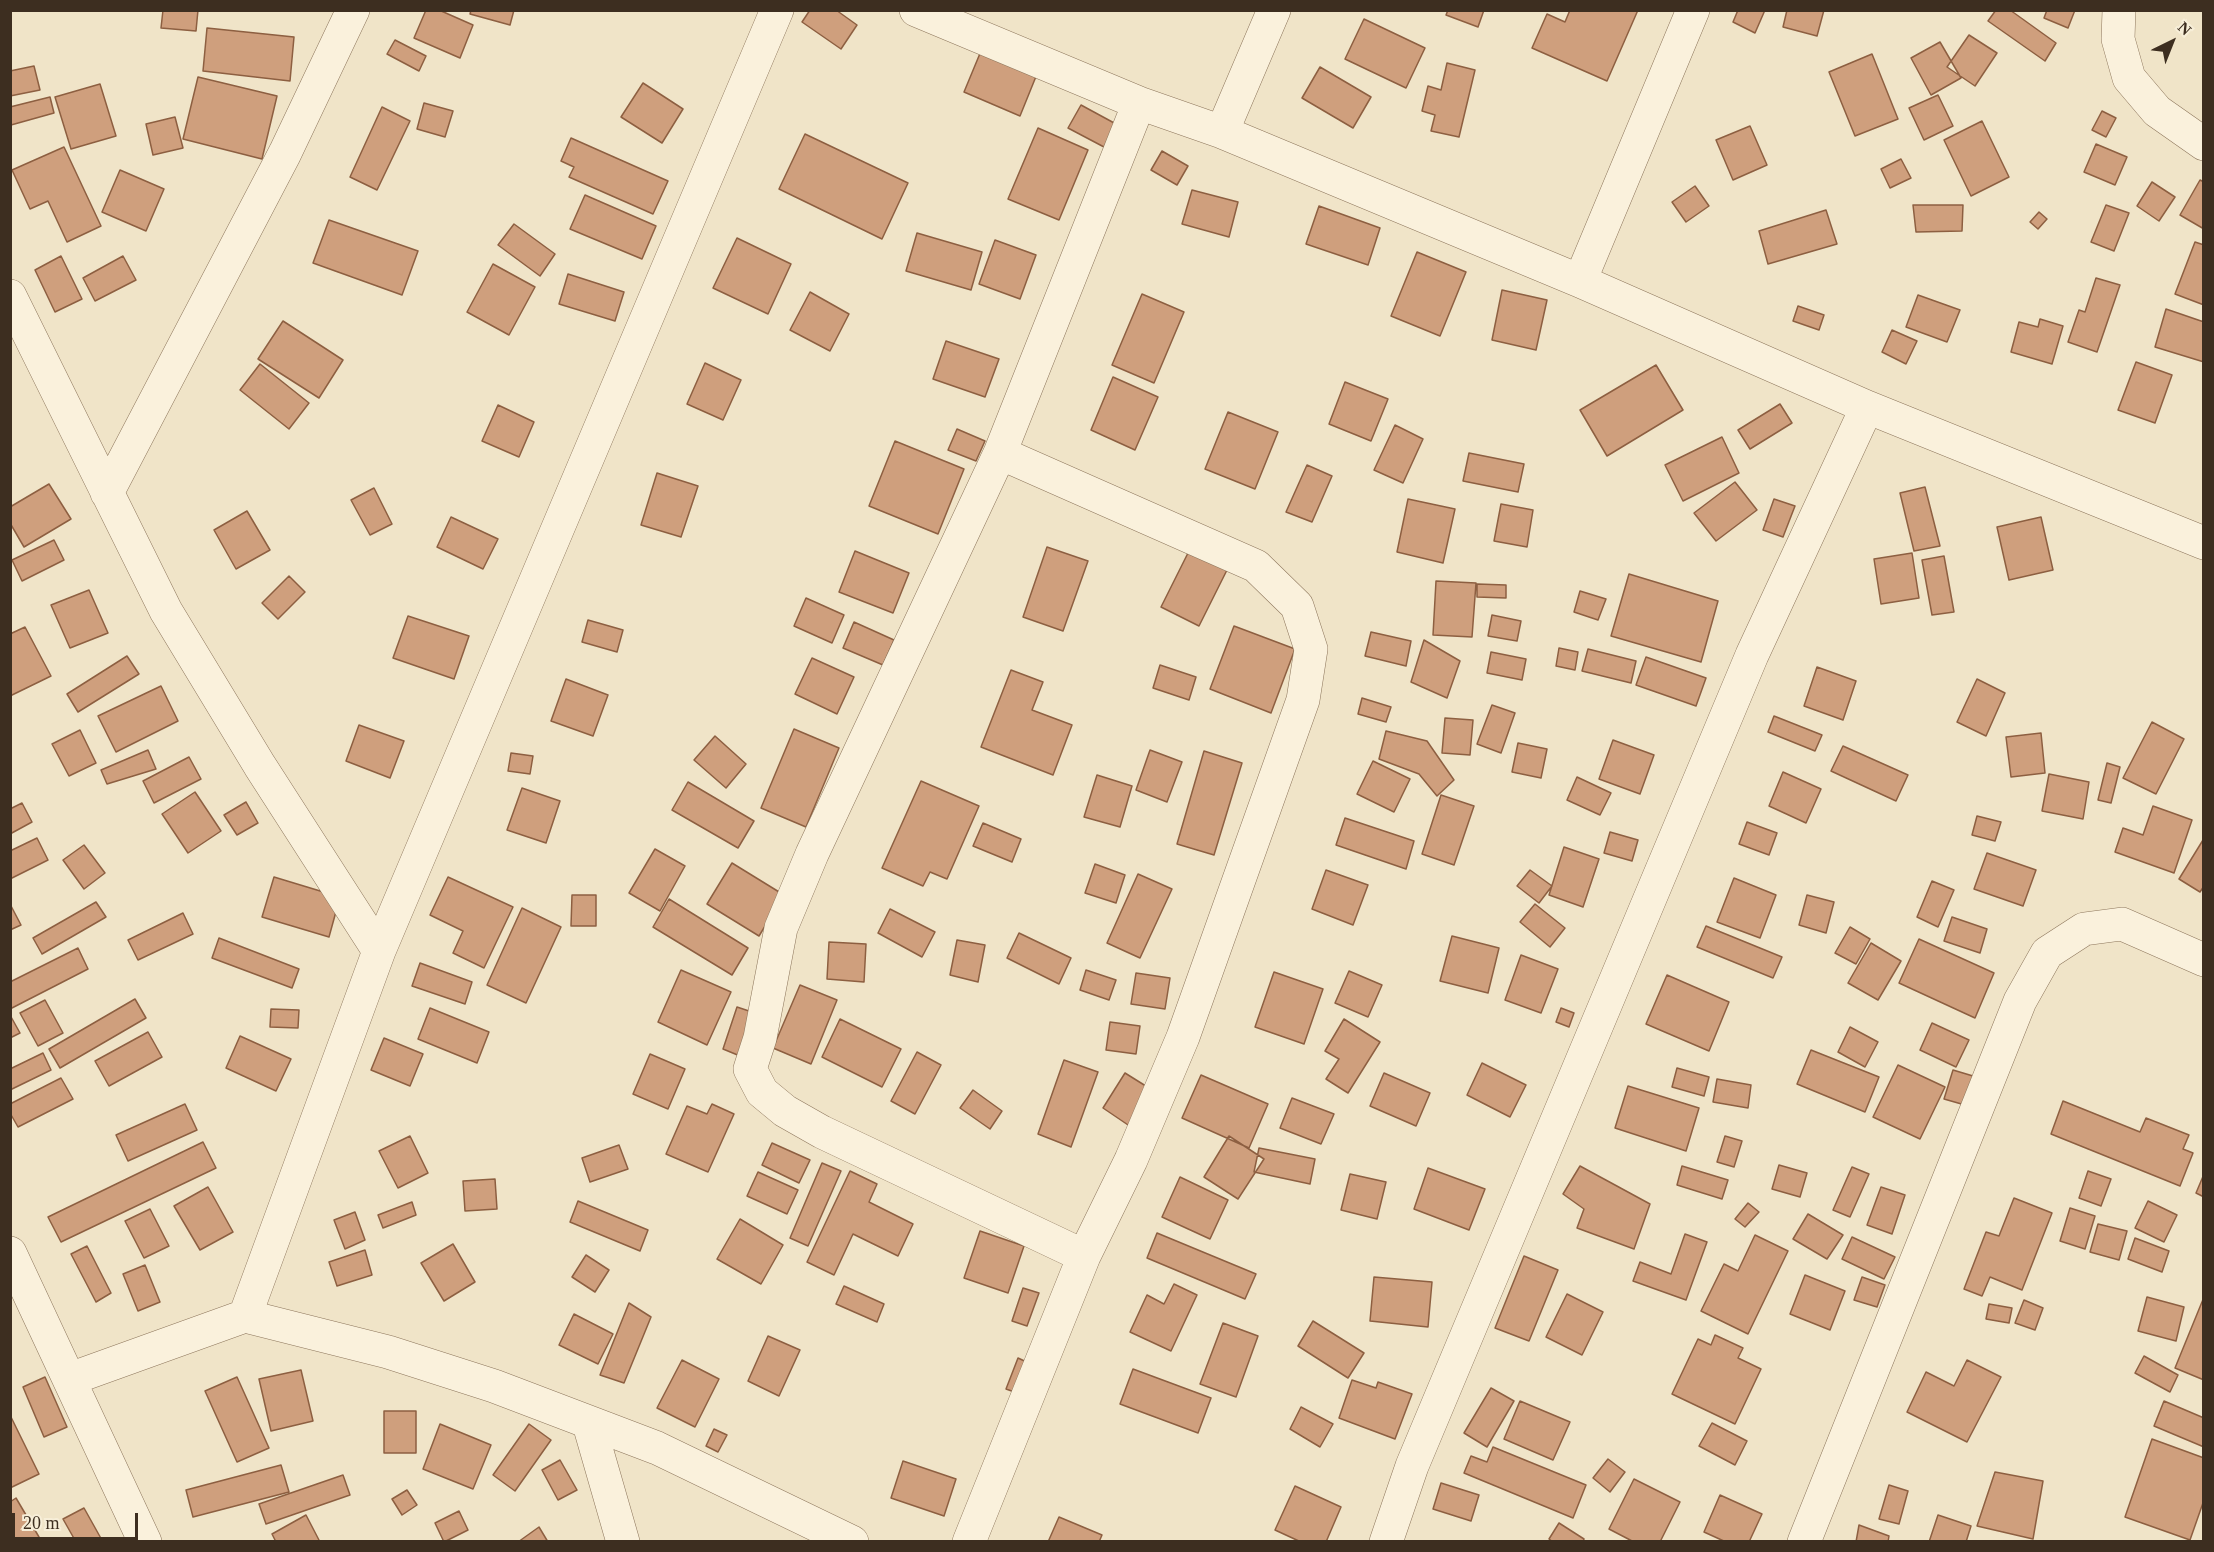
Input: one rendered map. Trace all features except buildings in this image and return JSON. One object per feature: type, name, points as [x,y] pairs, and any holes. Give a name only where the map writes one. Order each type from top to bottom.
[{"type":"street","points":[[107,493],[285,153],[353,10]]},
{"type":"street","points":[[245,1316],[379,951],[777,10]]},
{"type":"street","points":[[916,10],[1139,103],[1222,132],[1580,280],[1867,407],[2204,543]]},
{"type":"street","points":[[1222,132],[1274,10]]},
{"type":"street","points":[[1580,280],[1693,10]]},
{"type":"street","points":[[2120,10],[2118,39],[2129,78],[2157,111],[2204,144]]},
{"type":"street","points":[[1084,1256],[822,1132],[785,1111],[762,1092],[750,1070],[760,1038],[781,928],[812,854],[1000,453],[1139,103]]},
{"type":"street","points":[[10,296],[166,611],[260,766],[379,951]]},
{"type":"street","points":[[1386,1542],[1412,1466],[1752,655],[1867,407]]},
{"type":"street","points":[[969,1542],[1084,1256],[1131,1160],[1183,1037],[1303,700],[1311,649],[1297,606],[1256,566],[1000,453]]},
{"type":"street","points":[[1804,1542],[2020,1001],[2047,953],[2084,929],[2122,924],[2204,960]]},
{"type":"street","points":[[10,1253],[145,1542]]},
{"type":"street","points":[[70,1379],[245,1316],[388,1352],[494,1386],[657,1448],[852,1542]]},
{"type":"street","points":[[589,1424],[623,1542]]}]
